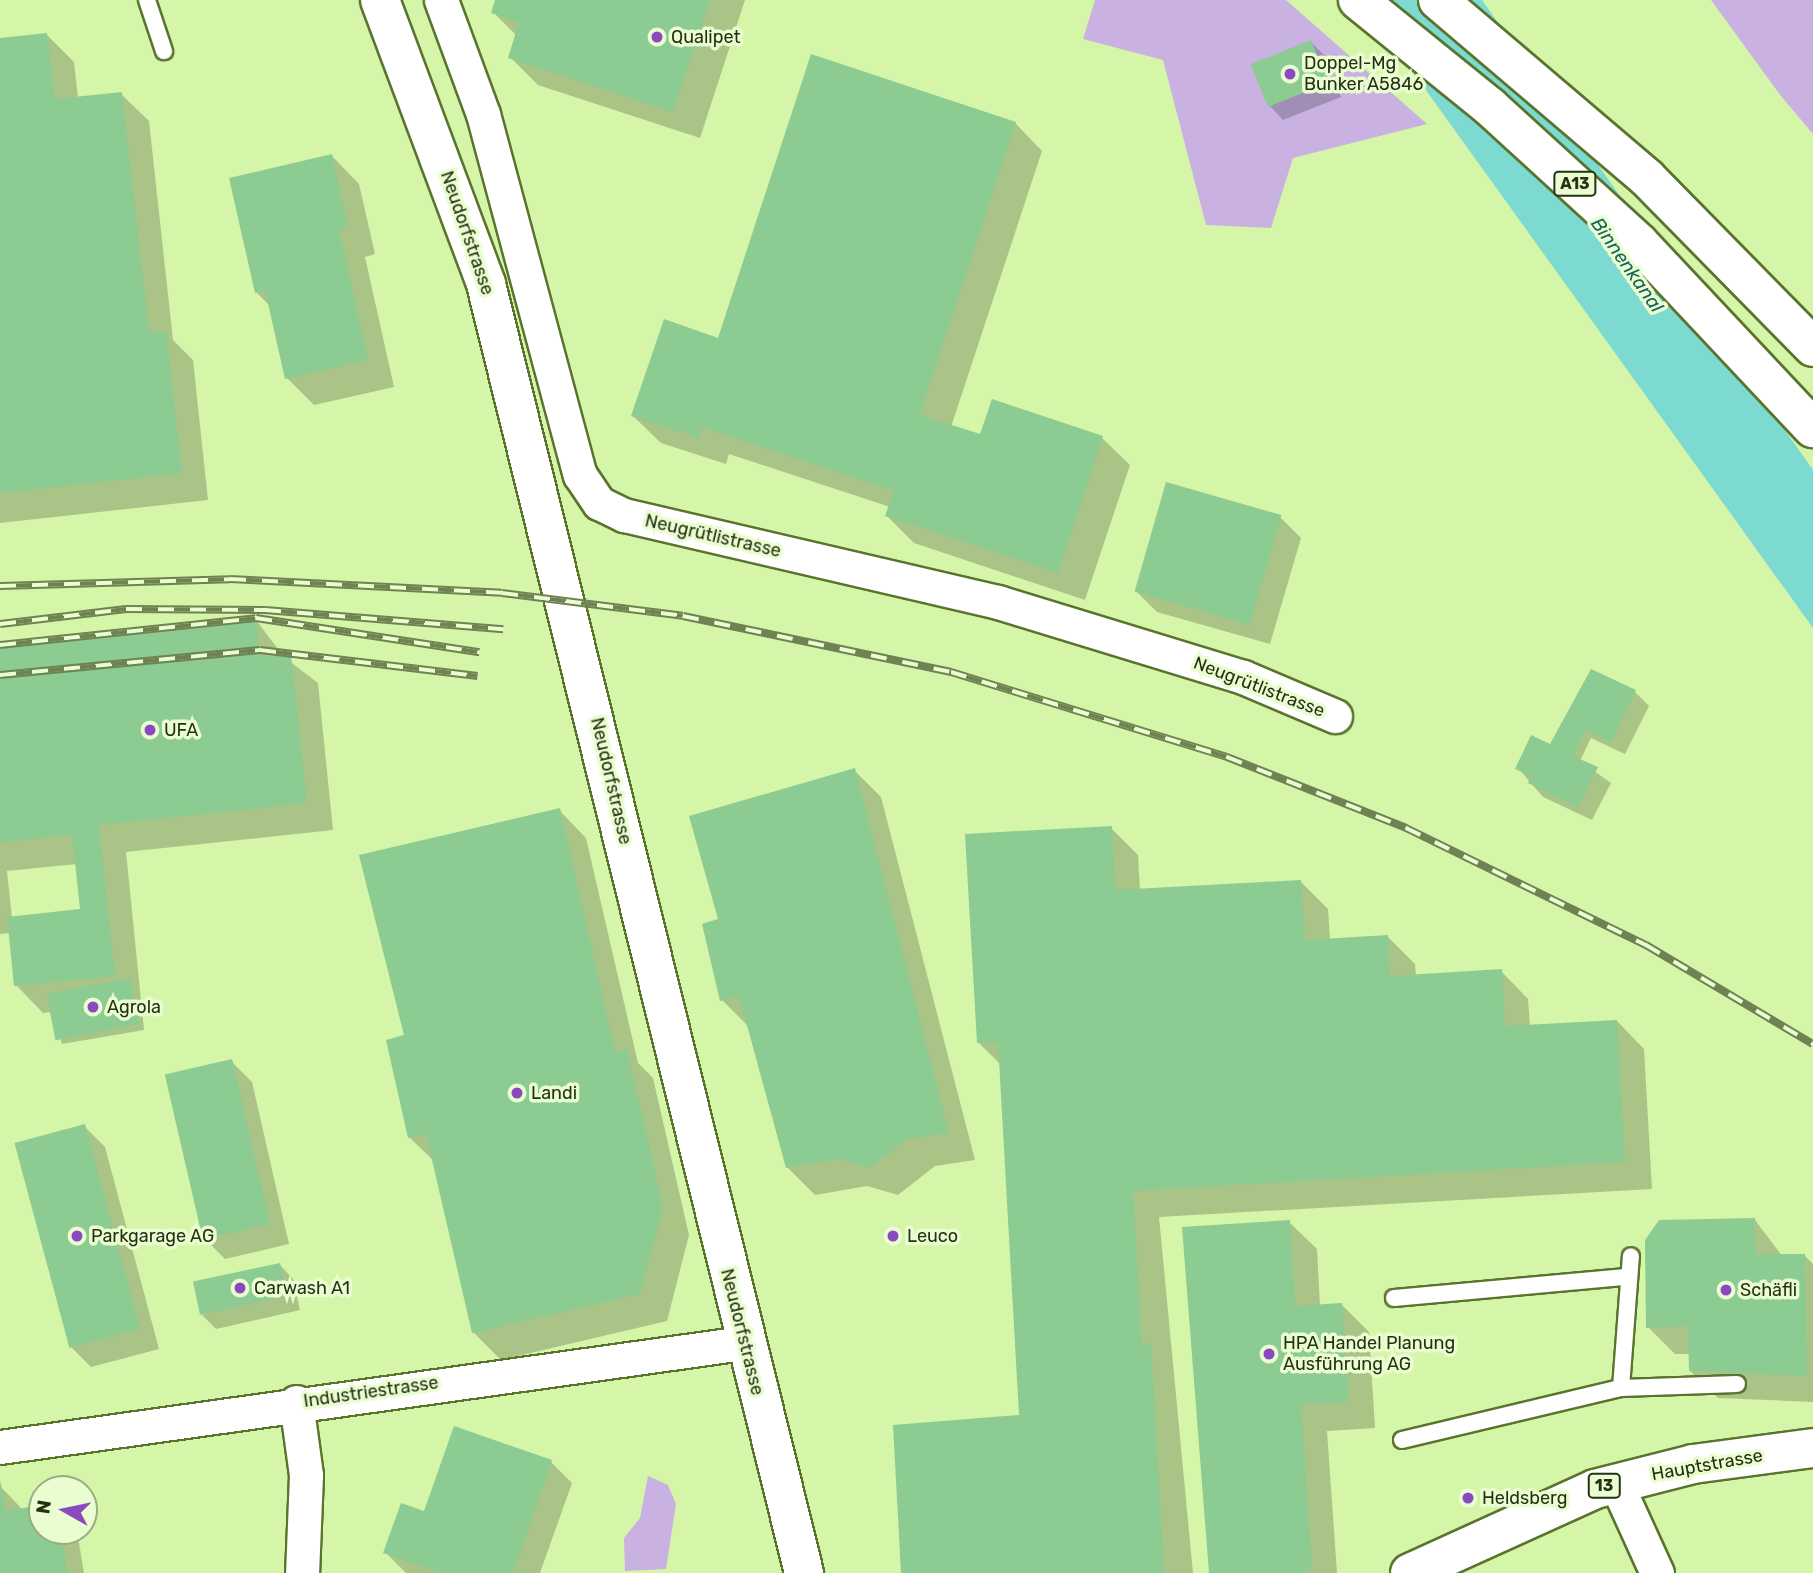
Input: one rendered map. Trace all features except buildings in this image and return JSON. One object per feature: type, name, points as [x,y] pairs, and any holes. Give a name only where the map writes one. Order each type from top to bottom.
[{"type":"main road","name":"Neudorfstrasse","points":[[380,0],[486,284],[600,730],[743,1343],[804,1573]]},
{"type":"main road","name":"A13","points":[[1358,0],[1489,106],[1639,243],[1813,428]]},
{"type":"main road","points":[[1438,0],[1647,177],[1813,347]]},
{"type":"main road","name":"Hauptstrasse","points":[[1410,1573],[1531,1513],[1616,1483],[1813,1448]]},
{"type":"street","name":"Neugrütlistrasse","points":[[441,0],[483,114],[580,475],[599,503],[624,515],[998,602],[1243,677],[1335,716]]},
{"type":"street","name":"Industriestrasse","points":[[0,1447],[296,1402],[743,1343]]},
{"type":"street","points":[[296,1402],[306,1475],[302,1573]]},
{"type":"street","points":[[1616,1483],[1657,1573]]},
{"type":"lane","points":[[147,0],[164,51]]},
{"type":"lane","points":[[1621,1388],[1626,1277],[1631,1256]]},
{"type":"lane","points":[[1394,1298],[1626,1277]]},
{"type":"lane","points":[[1402,1440],[1621,1388],[1737,1384]]},
{"type":"shaded area","points":[[1095,0],[1286,0],[1427,124],[1293,158],[1271,228],[1206,225],[1163,60],[1083,39]]},
{"type":"shaded area","points":[[1711,0],[1813,0],[1813,134],[1781,96]]},
{"type":"shaded area","points":[[648,1476],[668,1485],[676,1504],[666,1569],[625,1571],[624,1538],[640,1518]]},
{"type":"water","name":"Binnenkanal","points":[[1361,0],[1482,0],[1813,470],[1813,628]]},
{"type":"railway","points":[[0,586],[230,579],[502,593],[683,616],[951,672],[1227,757],[1406,828],[1646,945],[1813,1044]]},
{"type":"railway","points":[[0,624],[126,609],[265,610],[503,629]]},
{"type":"railway","points":[[0,645],[256,618],[479,652]]},
{"type":"railway","points":[[0,675],[260,650],[477,676]]},
{"type":"place","name":"Qualipet","points":[[657,37]]},
{"type":"place","name":"Doppel-Mg Bunker A5846","points":[[1290,74]]},
{"type":"place","name":"UFA","points":[[150,730]]},
{"type":"place","name":"Agrola","points":[[93,1007]]},
{"type":"place","name":"Landi","points":[[517,1093]]},
{"type":"place","name":"Parkgarage AG","points":[[77,1236]]},
{"type":"place","name":"Leuco","points":[[893,1236]]},
{"type":"place","name":"Carwash A1","points":[[240,1288]]},
{"type":"place","name":"Schäfli","points":[[1726,1290]]},
{"type":"place","name":"HPA Handel Planung Ausführung AG","points":[[1269,1354]]},
{"type":"place","name":"Heldsberg","points":[[1468,1498]]}]
